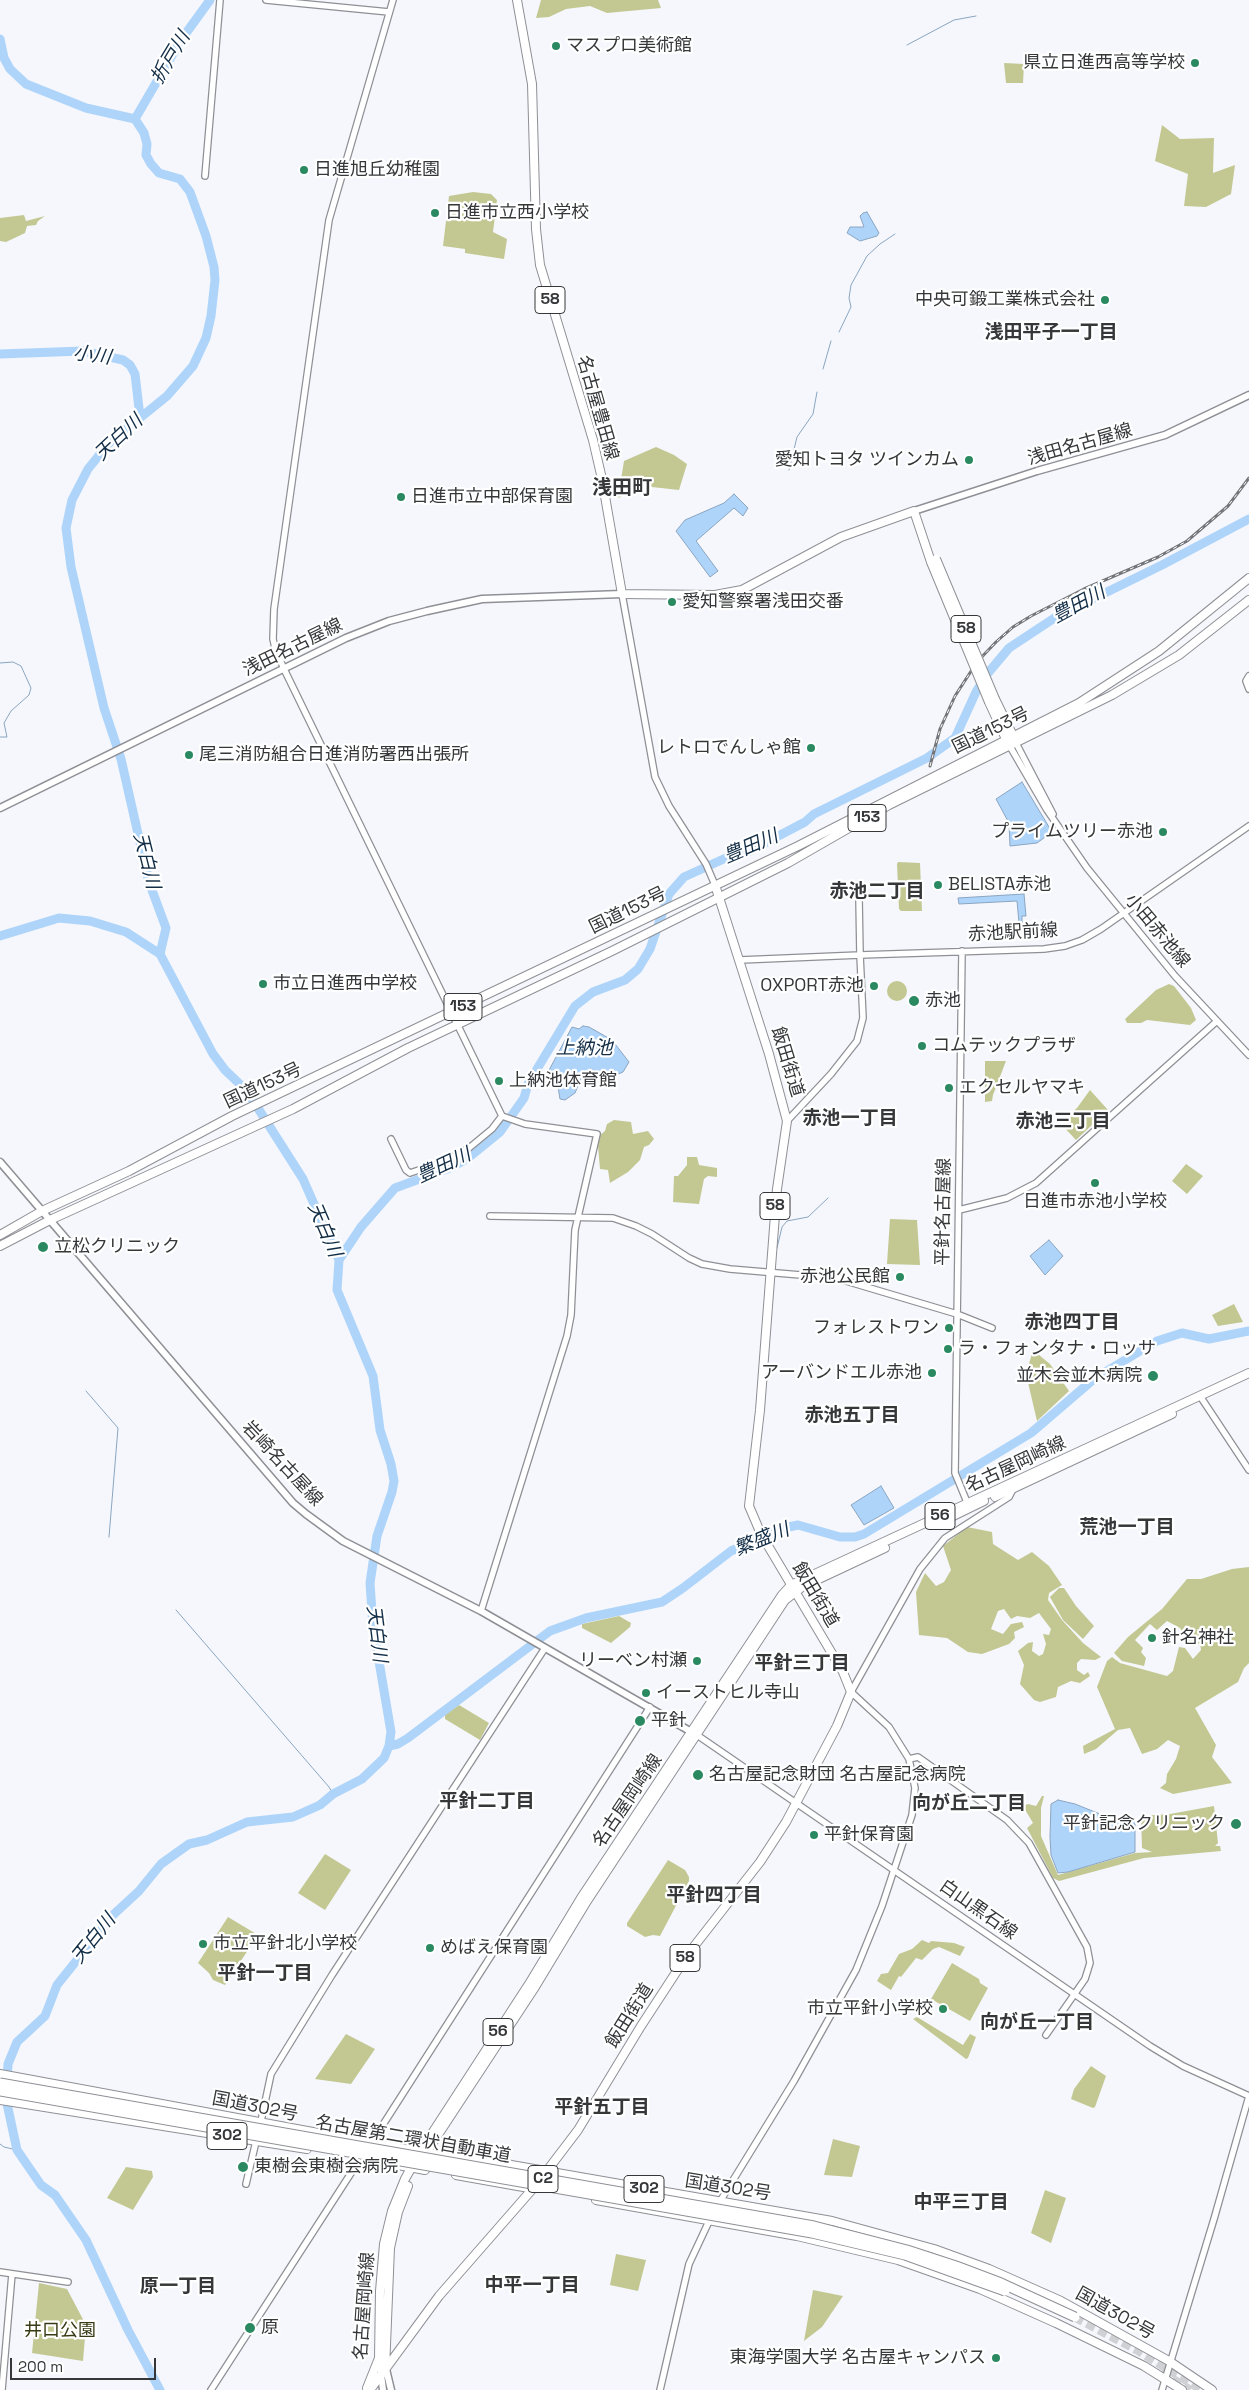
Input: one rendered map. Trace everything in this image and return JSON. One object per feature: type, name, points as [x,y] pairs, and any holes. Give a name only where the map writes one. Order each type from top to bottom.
[{"type":"highway","name":"名古屋第二環状自動車道","points":[[0,2083],[814,2226],[888,2244],[956,2266],[1001,2283],[1074,2320],[954,2272],[905,2256],[822,2235],[0,2091]]},
{"type":"main road","name":"名古屋豊田線","points":[[517,0],[532,84],[536,229],[540,265],[593,440],[602,479],[622,594]]},
{"type":"main road","name":"浅田名古屋線","points":[[914,512],[1037,471],[1165,435],[1249,395]]},
{"type":"main road","points":[[622,594],[716,595],[742,590],[841,537],[914,512]]},
{"type":"main road","name":"58","points":[[914,512],[992,701],[1011,741]]},
{"type":"main road","name":"国道153号","points":[[0,1246],[50,1220],[293,1109],[458,1024],[640,937],[788,863],[889,805],[1011,741],[1113,682],[1200,620],[1249,578]]},
{"type":"main road","name":"浅田名古屋線","points":[[0,808],[346,638],[389,621],[463,602],[507,597],[622,594]]},
{"type":"main road","name":"国道153号","points":[[0,1235],[42,1211],[129,1171],[232,1116],[451,1014],[677,904],[714,883],[798,846],[1011,741],[1112,695],[1179,655],[1249,600]]},
{"type":"main road","name":"飯田街道","points":[[382,2375],[439,2296],[533,2188],[578,2130],[682,1962],[760,1862],[797,1804],[837,1726],[851,1692],[833,1655],[750,1513],[748,1501],[760,1410],[777,1189],[787,1121],[740,960],[714,883]]},
{"type":"main road","name":"岩崎名古屋線","points":[[0,1162],[292,1503],[343,1541],[481,1611],[694,1734]]},
{"type":"main road","name":"名古屋岡崎線","points":[[968,1506],[1012,1488],[1201,1398],[1249,1373]]},
{"type":"main road","name":"名古屋岡崎線","points":[[366,2390],[379,2358],[380,2291],[384,2244],[392,2211],[414,2168],[530,1984],[581,1898],[793,1588],[1201,1398],[1249,1378]]},
{"type":"main road","name":"国道302号","points":[[0,2074],[423,2153],[494,2162],[832,2221],[934,2249],[989,2269],[1061,2301],[1169,2361],[1212,2390]]},
{"type":"main road","name":"国道302号","points":[[0,2100],[361,2158],[651,2210],[673,2212],[709,2221],[845,2246],[907,2264],[980,2289],[1056,2323],[1144,2366],[1182,2390]]},
{"type":"main road","name":"名古屋岡崎線","points":[[376,2390],[382,2375],[386,2347],[390,2248],[398,2212],[414,2168]]},
{"type":"main road","points":[[386,2347],[388,2354],[397,2354]]},
{"type":"main road","points":[[379,2358],[383,2390]]},
{"type":"main road","points":[[370,2390],[382,2375]]},
{"type":"main road","points":[[382,2375],[391,2390]]},
{"type":"street","points":[[205,176],[220,0]]},
{"type":"street","points":[[266,0],[389,12]]},
{"type":"street","points":[[393,0],[329,220],[274,609],[275,648],[451,1014],[507,1118]]},
{"type":"street","points":[[622,594],[655,777],[672,812],[706,864],[714,883]]},
{"type":"street","points":[[1249,676],[1246,680],[1249,689]]},
{"type":"street","name":"小田赤池線","points":[[1011,741],[1054,817],[1087,868],[1175,976],[1249,1055]]},
{"type":"street","name":"赤池駅前線","points":[[740,960],[1044,949],[1064,946],[1082,940],[1123,914],[1249,826]]},
{"type":"street","points":[[787,1121],[831,1074],[858,1041],[863,1018],[859,898]]},
{"type":"street","name":"平針名古屋線","points":[[962,951],[956,1474],[968,1506]]},
{"type":"street","points":[[959,1210],[1007,1198],[1036,1183],[1217,1021]]},
{"type":"street","points":[[390,1139],[406,1170],[410,1173],[445,1161],[469,1148],[507,1118],[597,1134],[574,1236],[571,1315],[567,1336],[481,1611]]},
{"type":"street","points":[[490,1216],[613,1218],[636,1226],[702,1264],[719,1268],[836,1278],[957,1314],[992,1328]]},
{"type":"street","points":[[1201,1398],[1249,1470]]},
{"type":"street","points":[[660,2390],[689,2264],[719,2202],[794,2082],[850,1984],[871,1935],[912,1816],[915,1788],[909,1759],[888,1727],[851,1692],[920,1569],[945,1538],[1009,1497],[1012,1488]]},
{"type":"street","points":[[246,2184],[270,2074],[545,1648]]},
{"type":"street","points":[[214,2388],[650,1707]]},
{"type":"street","name":"白山黒石線","points":[[694,1734],[1179,2064],[1249,2096]]},
{"type":"street","points":[[909,1759],[918,1757],[1008,1820],[1029,1843],[1090,1954],[1088,1972],[1046,2035]]},
{"type":"street","points":[[1162,2390],[1169,2361],[1214,2219],[1249,2096]]},
{"type":"street","points":[[0,2272],[68,2282]]},
{"type":"street","points":[[2,2390],[12,2274]]},
{"type":"green space","points":[[541,0],[658,0],[661,8],[607,13],[590,6],[566,9],[549,17],[536,18]]},
{"type":"green space","points":[[1004,63],[1024,64],[1023,83],[1006,83]]},
{"type":"green space","points":[[1162,125],[1180,139],[1214,138],[1213,173],[1235,165],[1231,194],[1206,207],[1184,206],[1188,174],[1155,161]]},
{"type":"green space","points":[[473,192],[491,194],[497,200],[493,232],[507,239],[504,259],[465,253],[465,249],[443,246],[449,196]]},
{"type":"green space","points":[[24,215],[26,221],[45,216],[36,225],[27,226],[25,233],[6,242],[0,241],[0,218]]},
{"type":"green space","points":[[656,447],[674,455],[687,464],[679,490],[643,486],[618,498],[624,461]]},
{"type":"green space","points":[[898,862],[920,863],[922,911],[901,911],[899,909]]},
{"type":"green space","points":[[897,981],[904,984],[907,991],[904,998],[897,1001],[890,998],[887,991],[890,984]]},
{"type":"green space","points":[[1169,984],[1174,986],[1191,1008],[1196,1020],[1190,1025],[1147,1020],[1141,1023],[1127,1023],[1125,1019],[1156,990]]},
{"type":"green space","points":[[985,1061],[1006,1061],[992,1101],[985,1102]]},
{"type":"green space","points":[[1090,1090],[1108,1110],[1076,1140],[1060,1123],[1077,1108]]},
{"type":"green space","points":[[614,1120],[631,1122],[633,1134],[648,1131],[654,1139],[649,1145],[644,1147],[640,1160],[628,1172],[610,1183],[608,1170],[600,1169],[598,1146],[600,1135],[605,1131],[607,1124]]},
{"type":"green space","points":[[687,1157],[697,1157],[699,1165],[717,1168],[717,1177],[708,1176],[704,1179],[699,1204],[673,1202],[674,1176],[678,1176],[687,1165]]},
{"type":"green space","points":[[1186,1164],[1203,1176],[1187,1194],[1172,1181]]},
{"type":"green space","points":[[890,1219],[917,1220],[920,1265],[887,1264]]},
{"type":"green space","points":[[1234,1304],[1243,1322],[1218,1326],[1212,1315]]},
{"type":"green space","points":[[1033,1350],[1050,1364],[1069,1391],[1037,1421],[1026,1374]]},
{"type":"green space","points":[[967,1527],[992,1532],[993,1544],[1018,1560],[1032,1552],[1049,1566],[1062,1585],[1049,1593],[1048,1600],[1062,1620],[1083,1643],[1101,1657],[1095,1660],[1081,1659],[1077,1663],[1077,1670],[1084,1675],[1088,1672],[1090,1676],[1080,1683],[1071,1681],[1058,1687],[1056,1697],[1040,1702],[1034,1700],[1020,1684],[1024,1665],[1018,1651],[1028,1643],[1033,1642],[1032,1651],[1039,1656],[1043,1654],[1046,1644],[1043,1634],[1049,1635],[1051,1629],[1039,1613],[1030,1618],[1017,1616],[1011,1619],[1004,1609],[998,1611],[991,1629],[1003,1634],[1011,1624],[1022,1622],[1024,1627],[1014,1632],[1015,1638],[1009,1644],[982,1654],[968,1652],[947,1638],[919,1635],[916,1592],[925,1573],[936,1586],[944,1582],[951,1570],[943,1546]]},
{"type":"green space","points":[[1249,1567],[1249,1663],[1244,1668],[1238,1682],[1195,1708],[1216,1745],[1212,1757],[1232,1783],[1173,1794],[1160,1788],[1166,1783],[1167,1774],[1176,1759],[1180,1746],[1168,1740],[1157,1749],[1142,1754],[1130,1728],[1118,1730],[1096,1749],[1084,1754],[1083,1746],[1115,1729],[1097,1687],[1107,1661],[1112,1657],[1120,1663],[1167,1676],[1173,1671],[1179,1647],[1185,1648],[1193,1659],[1201,1650],[1200,1643],[1190,1646],[1180,1628],[1167,1621],[1157,1630],[1150,1624],[1135,1640],[1143,1648],[1141,1652],[1146,1658],[1144,1666],[1122,1661],[1114,1653],[1128,1637],[1162,1609],[1187,1579],[1201,1579],[1232,1569]]},
{"type":"green space","points":[[1059,1588],[1064,1588],[1076,1606],[1094,1626],[1083,1639],[1063,1620],[1050,1597]]},
{"type":"green space","points":[[619,1616],[631,1623],[630,1627],[611,1643],[582,1628],[582,1624]]},
{"type":"green space","points":[[459,1705],[489,1723],[480,1740],[445,1719],[445,1715]]},
{"type":"green space","points":[[1042,1796],[1044,1796],[1041,1808],[1041,1836],[1058,1875],[1135,1853],[1152,1852],[1142,1848],[1141,1816],[1170,1814],[1214,1806],[1218,1843],[1215,1846],[1220,1846],[1221,1851],[1144,1858],[1059,1881],[1053,1878],[1027,1828],[1033,1823],[1023,1806],[1028,1804],[1036,1806]]},
{"type":"green space","points":[[325,1854],[351,1870],[325,1910],[298,1893]]},
{"type":"green space","points":[[668,1860],[685,1870],[689,1881],[660,1936],[645,1937],[627,1926],[627,1923]]},
{"type":"green space","points":[[228,1917],[258,1935],[225,1985],[213,1980],[209,1973],[198,1963]]},
{"type":"green space","points":[[922,1940],[929,1943],[931,1941],[954,1943],[965,1947],[960,1956],[939,1947],[933,1949],[922,1960],[916,1958],[901,1977],[899,1976],[891,1990],[877,1981],[881,1974],[888,1973],[899,1954],[912,1949]]},
{"type":"green space","points":[[952,1963],[979,1979],[980,1983],[988,1988],[970,2021],[931,1999]]},
{"type":"green space","points":[[917,2017],[963,2045],[970,2034],[976,2037],[968,2058],[966,2059],[913,2019]]},
{"type":"green space","points":[[346,2034],[375,2049],[351,2084],[315,2079]]},
{"type":"green space","points":[[1091,2066],[1106,2076],[1093,2108],[1071,2099],[1074,2089]]},
{"type":"green space","points":[[833,2139],[860,2146],[852,2177],[824,2175]]},
{"type":"green space","points":[[126,2167],[152,2171],[153,2177],[133,2210],[107,2198]]},
{"type":"green space","points":[[1045,2190],[1066,2198],[1051,2243],[1031,2233]]},
{"type":"green space","points":[[616,2254],[646,2260],[638,2291],[610,2285]]},
{"type":"green space","name":"井口公園","points":[[39,2283],[67,2289],[86,2325],[83,2361],[32,2353]]},
{"type":"green space","points":[[813,2290],[843,2296],[822,2327],[804,2341]]},
{"type":"water","points":[[867,212],[879,233],[877,236],[860,241],[847,233],[850,227],[864,227],[860,216]]},
{"type":"water","points":[[734,494],[748,508],[743,516],[734,508],[696,541],[718,571],[710,577],[676,531],[685,520],[724,503]]},
{"type":"water","points":[[1022,782],[1052,832],[1037,843],[1010,846],[1009,823],[996,799]]},
{"type":"water","points":[[1024,894],[1026,916],[1022,916],[1022,923],[1019,923],[1017,901],[959,904],[958,898]]},
{"type":"water","name":"上納池","points":[[583,1026],[589,1027],[612,1040],[629,1062],[623,1072],[616,1075],[607,1075],[590,1069],[583,1074],[575,1093],[565,1100],[560,1099],[558,1087],[547,1074],[572,1027],[579,1029]]},
{"type":"water","points":[[1049,1240],[1063,1256],[1045,1275],[1030,1256]]},
{"type":"water","points":[[881,1486],[894,1508],[864,1525],[851,1505]]},
{"type":"water","points":[[1058,1800],[1075,1804],[1115,1820],[1135,1821],[1135,1852],[1068,1872],[1058,1873],[1051,1855],[1050,1837],[1051,1804]]},
{"type":"waterway","name":"折戸川","points":[[135,119],[181,40],[210,0]]},
{"type":"waterway","points":[[907,45],[954,20],[976,16]]},
{"type":"waterway","name":"天白川","points":[[0,39],[4,58],[10,69],[26,84],[86,108],[135,119],[144,133],[147,144],[146,155],[151,164],[159,173],[180,179],[190,192],[206,236],[214,267],[215,280],[211,316],[206,338],[193,366],[167,396],[109,443],[88,469],[72,500],[66,528],[71,567],[104,708],[121,759],[149,882],[166,928],[160,954]]},
{"type":"waterway","points":[[839,332],[851,307],[849,298],[851,285],[867,256],[895,234]]},
{"type":"waterway","points":[[823,369],[831,341]]},
{"type":"waterway","name":"小川","points":[[0,354],[83,351],[123,360],[130,365],[135,374],[140,417]]},
{"type":"waterway","points":[[789,470],[797,437],[813,414],[817,392]]},
{"type":"waterway","name":"豊田川","points":[[339,1260],[361,1227],[395,1188],[452,1167],[468,1158],[500,1132],[524,1098],[528,1084],[575,1006],[593,992],[625,980],[638,969],[650,949],[669,894],[684,877],[728,857],[748,852],[805,822],[814,814],[927,758],[955,738],[976,692],[988,673],[1009,648],[1056,617],[1162,565],[1249,519]]},
{"type":"waterway","points":[[0,663],[13,662],[21,666],[31,688],[29,695],[11,711],[4,723],[7,737],[0,737]]},
{"type":"waterway","name":"天白川","points":[[0,936],[59,918],[90,921],[126,932],[160,954],[213,1054],[225,1070],[247,1091],[303,1179],[339,1260],[337,1290],[373,1376],[380,1430],[391,1464],[394,1481],[377,1536],[370,1583],[373,1626],[391,1732],[389,1746],[384,1758],[362,1779],[333,1794],[320,1805],[293,1817],[247,1822],[207,1840],[189,1844],[161,1864],[139,1891],[113,1915],[57,1985],[45,2016],[17,2042],[8,2064],[6,2099],[17,2150],[41,2185],[55,2195],[86,2240],[128,2330],[160,2390]]},
{"type":"waterway","points":[[777,1248],[782,1227],[787,1221],[808,1217],[828,1198]]},
{"type":"waterway","name":"繁盛川","points":[[389,1746],[398,1744],[408,1738],[550,1631],[586,1618],[662,1602],[731,1551],[784,1528],[798,1525],[840,1537],[855,1537],[864,1534],[1031,1433],[1095,1378],[1157,1341],[1182,1333],[1209,1339],[1249,1331]]},
{"type":"waterway","points":[[86,1391],[118,1428],[109,1537]]},
{"type":"waterway","points":[[176,1610],[329,1787],[333,1794]]},
{"type":"waterway","points":[[0,2144],[17,2150]]},
{"type":"tunnel","points":[[1075,2317],[1137,2350],[1202,2390]]},
{"type":"tunnel","points":[[1161,2372],[1190,2390]]},
{"type":"railway","points":[[930,766],[940,729],[955,696],[977,662],[996,642],[1013,627],[1031,616],[1084,589],[1158,557],[1187,541],[1228,506],[1249,478]]},
{"type":"place","name":"マスプロ美術館","points":[[556,46]]},
{"type":"place","name":"県立日進西高等学校","points":[[1195,63]]},
{"type":"place","name":"日進旭丘幼稚園","points":[[304,170]]},
{"type":"place","name":"日進市立西小学校","points":[[435,213]]},
{"type":"place","name":"中央可鍛工業株式会社","points":[[1105,300]]},
{"type":"place","name":"愛知トヨタ ツインカム","points":[[969,460]]},
{"type":"place","name":"日進市立中部保育園","points":[[401,497]]},
{"type":"place","name":"愛知警察署浅田交番","points":[[672,602]]},
{"type":"place","name":"レトロでんしゃ館","points":[[811,748]]},
{"type":"place","name":"尾三消防組合日進消防署西出張所","points":[[189,755]]},
{"type":"place","name":"プライムツリー赤池","points":[[1163,832]]},
{"type":"place","name":"BELISTA赤池","points":[[938,885]]},
{"type":"place","name":"市立日進西中学校","points":[[263,984]]},
{"type":"place","name":"OXPORT赤池","points":[[874,986]]},
{"type":"place","name":"赤池","points":[[914,1001]]},
{"type":"place","name":"コムテックプラザ","points":[[922,1046]]},
{"type":"place","name":"上納池体育館","points":[[499,1081]]},
{"type":"place","name":"エクセルヤマキ","points":[[949,1088]]},
{"type":"place","name":"日進市赤池小学校","points":[[1095,1183]]},
{"type":"place","name":"立松クリニック","points":[[43,1247]]},
{"type":"place","name":"赤池公民館","points":[[900,1277]]},
{"type":"place","name":"フォレストワン","points":[[949,1328]]},
{"type":"place","name":"ラ・フォンタナ・ロッサ","points":[[948,1349]]},
{"type":"place","name":"アーバンドエル赤池","points":[[932,1373]]},
{"type":"place","name":"並木会並木病院","points":[[1153,1376]]},
{"type":"place","name":"針名神社","points":[[1152,1638]]},
{"type":"place","name":"リーベン村瀬","points":[[697,1661]]},
{"type":"place","name":"イーストヒル寺山","points":[[646,1693]]},
{"type":"place","name":"平針","points":[[640,1721]]},
{"type":"place","name":"名古屋記念財団 名古屋記念病院","points":[[698,1775]]},
{"type":"place","name":"平針記念クリニック","points":[[1236,1824]]},
{"type":"place","name":"平針保育園","points":[[814,1835]]},
{"type":"place","name":"市立平針北小学校","points":[[203,1944]]},
{"type":"place","name":"めばえ保育園","points":[[430,1948]]},
{"type":"place","name":"市立平針小学校","points":[[943,2009]]},
{"type":"place","name":"東樹会東樹会病院","points":[[243,2167]]},
{"type":"place","name":"原","points":[[250,2328]]},
{"type":"place","name":"東海学園大学 名古屋キャンパス","points":[[996,2358]]},
{"type":"district","name":"浅田平子一丁目","points":[[1051,333]]},
{"type":"district","name":"浅田町","points":[[622,489]]},
{"type":"district","name":"赤池二丁目","points":[[877,892]]},
{"type":"district","name":"赤池一丁目","points":[[850,1119]]},
{"type":"district","name":"赤池三丁目","points":[[1063,1122]]},
{"type":"district","name":"赤池四丁目","points":[[1072,1323]]},
{"type":"district","name":"赤池五丁目","points":[[852,1416]]},
{"type":"district","name":"荒池一丁目","points":[[1127,1528]]},
{"type":"district","name":"平針三丁目","points":[[802,1664]]},
{"type":"district","name":"平針二丁目","points":[[487,1802]]},
{"type":"district","name":"向が丘二丁目","points":[[969,1804]]},
{"type":"district","name":"平針四丁目","points":[[714,1896]]},
{"type":"district","name":"平針一丁目","points":[[265,1974]]},
{"type":"district","name":"向が丘一丁目","points":[[1037,2023]]},
{"type":"district","name":"平針五丁目","points":[[602,2108]]},
{"type":"district","name":"中平三丁目","points":[[961,2203]]},
{"type":"district","name":"中平一丁目","points":[[532,2286]]},
{"type":"district","name":"原一丁目","points":[[178,2287]]}]
